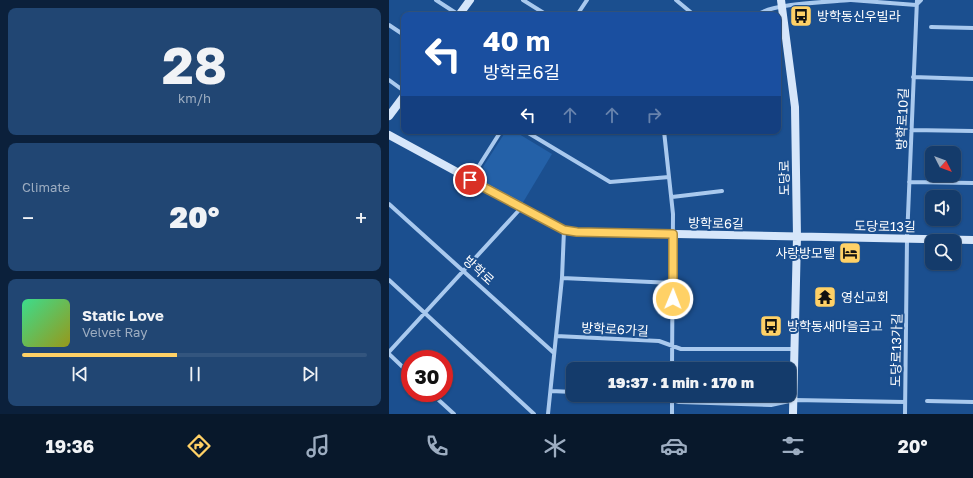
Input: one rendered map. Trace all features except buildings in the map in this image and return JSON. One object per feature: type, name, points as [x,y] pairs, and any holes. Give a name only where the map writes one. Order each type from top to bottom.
[{"type":"street","points":[[436,0],[454,12]]},
{"type":"street","points":[[461,12],[470,0]]},
{"type":"street","points":[[523,0],[542,12]]},
{"type":"street","points":[[579,12],[587,0]]},
{"type":"street","points":[[676,0],[690,12]]},
{"type":"street","points":[[761,12],[781,3],[851,0],[916,2],[921,0]]},
{"type":"street","name":"방학로10길","points":[[907,239],[916,2]]},
{"type":"street","name":"도당로","points":[[781,3],[795,107],[797,237],[794,362]]},
{"type":"street","points":[[389,25],[401,34]]},
{"type":"street","points":[[931,27],[973,28]]},
{"type":"street","points":[[913,77],[973,79]]},
{"type":"street","points":[[389,80],[401,89]]},
{"type":"street","points":[[389,116],[401,100]]},
{"type":"street","points":[[911,130],[973,131]]},
{"type":"street","points":[[470,180],[499,134]]},
{"type":"street","points":[[530,134],[610,182],[669,177]]},
{"type":"street","points":[[664,134],[672,197],[672,362]]},
{"type":"street","name":"방학로6길","points":[[389,135],[564,230],[577,232],[797,237]]},
{"type":"street","points":[[909,182],[973,183]]},
{"type":"street","points":[[672,197],[722,191]]},
{"type":"street","name":"방학로","points":[[389,204],[554,353]]},
{"type":"street","points":[[401,365],[389,353],[521,208]]},
{"type":"street","points":[[548,414],[562,278],[564,230]]},
{"type":"street","name":"도당로13길","points":[[797,237],[973,240]]},
{"type":"street","name":"도당로13가길","points":[[905,414],[907,239]]},
{"type":"street","points":[[562,278],[673,283]]},
{"type":"street","points":[[389,280],[534,414]]},
{"type":"street","name":"방학로6가길","points":[[556,336],[659,341],[673,347]]},
{"type":"street","points":[[673,347],[689,349],[794,349]]},
{"type":"street","points":[[551,391],[566,392]]},
{"type":"street","points":[[796,400],[905,402]]},
{"type":"street","points":[[927,401],[973,402]]},
{"type":"street","points":[[441,402],[454,414]]},
{"type":"street","points":[[672,402],[672,414]]},
{"type":"street","points":[[679,402],[771,405],[785,402]]},
{"type":"street","name":"도당로","points":[[793,414],[794,402]]},
{"type":"shaded area","points":[[504,134],[519,134],[552,154],[522,204],[488,185],[483,167]]},
{"type":"place","name":"방학동신우빌라","points":[[801,16]]},
{"type":"place","name":"사랑방모텔","points":[[850,253]]},
{"type":"place","name":"영신교회","points":[[825,297]]},
{"type":"place","name":"방학동새마을금고","points":[[771,326]]},
{"type":"route","points":[[470,180],[564,230],[577,232],[673,234],[673,299]]}]
